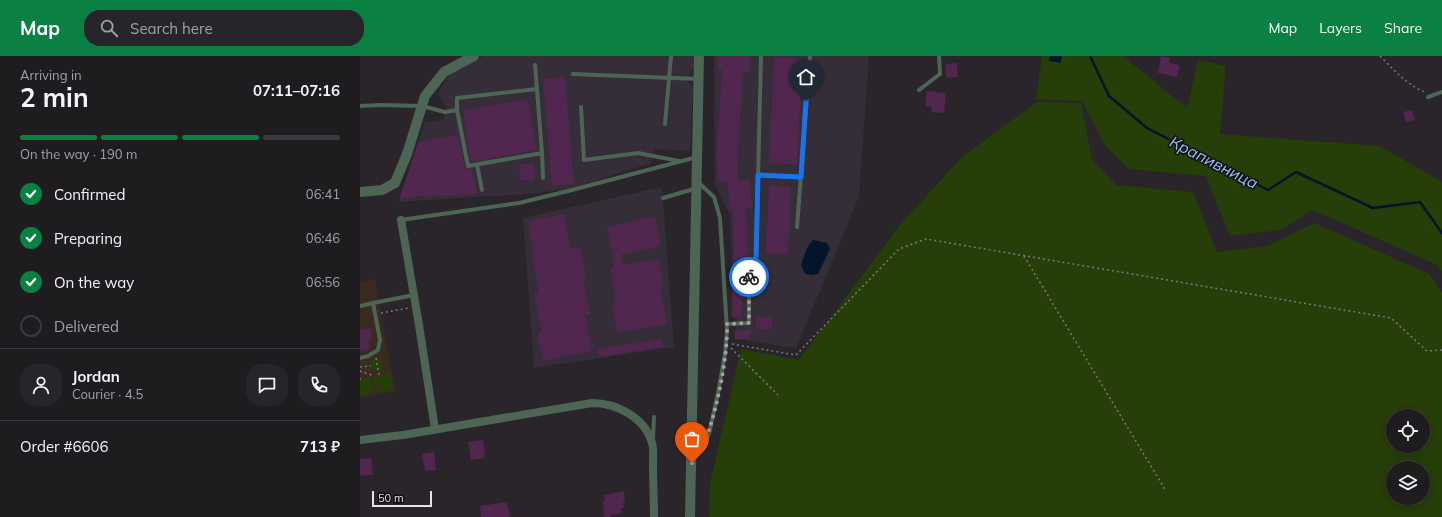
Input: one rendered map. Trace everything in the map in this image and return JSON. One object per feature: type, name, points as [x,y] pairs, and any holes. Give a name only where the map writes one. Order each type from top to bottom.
[{"type":"street","points":[[360,192],[382,190],[395,182],[407,154],[425,96],[444,72],[474,56]]},
{"type":"street","points":[[690,517],[699,56]]},
{"type":"street","points":[[401,220],[435,429]]},
{"type":"street","points":[[360,440],[404,435],[592,403],[602,403],[616,406],[628,413],[644,427],[653,444],[654,517]]},
{"type":"lane","points":[[665,124],[671,56]]},
{"type":"lane","points":[[727,324],[749,323],[749,262],[756,261],[761,56]]},
{"type":"lane","points":[[797,227],[810,56]]},
{"type":"lane","points":[[919,90],[940,74],[939,56]]},
{"type":"lane","points":[[535,65],[543,178]]},
{"type":"lane","points":[[573,74],[699,78]]},
{"type":"lane","points":[[537,89],[457,98],[457,110],[468,166],[542,153]]},
{"type":"lane","points":[[1428,97],[1442,92]]},
{"type":"lane","points":[[360,106],[422,106],[445,112],[457,110]]},
{"type":"lane","points":[[581,107],[584,160],[638,153],[682,161]]},
{"type":"lane","points":[[401,220],[519,203],[698,157]]},
{"type":"lane","points":[[477,164],[482,190]]},
{"type":"lane","points":[[758,175],[801,177]]},
{"type":"lane","points":[[663,198],[697,185],[714,198],[720,218],[727,324],[726,343],[718,393],[708,434],[702,448],[692,449]]},
{"type":"lane","points":[[360,306],[414,295]]},
{"type":"lane","points":[[360,358],[368,356],[378,350],[380,340],[373,303]]},
{"type":"lane","points":[[653,444],[654,417]]},
{"type":"path","points":[[1380,56],[1414,88],[1433,95]]},
{"type":"path","points":[[726,343],[796,355],[899,249],[926,240],[1391,318],[1427,351],[1442,350]]},
{"type":"path","points":[[1024,256],[1166,491]]},
{"type":"path","points":[[376,314],[416,307]]},
{"type":"path","points":[[726,343],[778,395]]},
{"type":"path","points":[[375,352],[379,375]]},
{"type":"path","points":[[360,367],[371,366]]},
{"type":"path","points":[[360,371],[374,376]]},
{"type":"shaded area","points":[[483,56],[695,56],[694,67],[689,75],[688,82],[693,88],[690,151],[654,149],[651,163],[570,189],[526,194],[398,202],[425,122],[443,120],[446,109],[438,93],[448,75]]},
{"type":"shaded area","points":[[714,56],[869,56],[859,197],[796,348],[737,339],[733,299],[730,215],[715,185]]},
{"type":"shaded area","points":[[662,187],[674,347],[534,368],[523,218]]},
{"type":"shaded area","points":[[375,279],[395,391],[360,398],[360,282]]},
{"type":"green space","points":[[1042,56],[1123,56],[1187,108],[1198,60],[1226,66],[1220,134],[1380,146],[1442,182],[1442,272],[1437,265],[1313,210],[1280,230],[1230,236],[1206,176],[1129,169],[1105,145],[1082,101],[1036,99]]},
{"type":"green space","points":[[1037,102],[1081,103],[1092,160],[1116,185],[1193,192],[1217,252],[1267,246],[1315,223],[1429,274],[1442,292],[1442,517],[709,517],[710,483],[741,349],[799,360],[899,226],[962,157]]},
{"type":"green space","points":[[381,359],[383,369],[372,370],[370,361]]},
{"type":"green space","points":[[391,373],[394,389],[376,392],[374,376]]},
{"type":"green space","points":[[371,377],[373,393],[360,396],[360,379]]},
{"type":"water","points":[[1050,56],[1062,56],[1061,63],[1049,61]]},
{"type":"water","points":[[813,240],[827,243],[830,249],[818,274],[811,275],[805,274],[801,265],[807,248]]},
{"type":"building","points":[[718,56],[750,56],[749,72],[743,71],[737,167],[738,181],[750,180],[752,208],[746,208],[748,258],[743,258],[744,298],[742,299],[742,317],[732,317],[732,261],[734,261],[733,209],[729,209],[728,181],[718,181],[718,163],[716,163],[722,70],[718,69]]},
{"type":"building","points":[[1161,56],[1170,58],[1169,63],[1180,65],[1177,77],[1158,73]]},
{"type":"building","points":[[774,57],[802,59],[797,165],[769,163]]},
{"type":"building","points":[[957,63],[958,77],[946,78],[945,64]]},
{"type":"building","points":[[565,77],[574,184],[552,186],[543,79]]},
{"type":"building","points":[[927,91],[946,93],[944,113],[931,112],[932,107],[925,106]]},
{"type":"building","points":[[528,99],[537,150],[471,162],[465,134],[467,134],[463,110]]},
{"type":"building","points":[[1412,110],[1415,120],[1406,122],[1403,112]]},
{"type":"building","points":[[458,135],[465,167],[467,169],[472,169],[477,194],[400,198],[418,142]]},
{"type":"building","points":[[534,163],[535,180],[520,181],[519,164]]},
{"type":"building","points":[[769,186],[791,187],[788,254],[766,253]]},
{"type":"building","points":[[564,214],[570,249],[580,247],[586,277],[583,278],[590,314],[585,315],[592,351],[543,361],[537,333],[542,332],[534,294],[539,294],[528,221]]},
{"type":"building","points":[[655,216],[661,246],[621,255],[623,265],[659,259],[663,286],[660,287],[667,324],[617,333],[612,306],[616,305],[610,267],[615,266],[607,227]]},
{"type":"building","points":[[756,317],[772,317],[772,329],[756,329]]},
{"type":"building","points":[[370,328],[372,338],[369,339],[370,349],[360,351],[360,330]]},
{"type":"building","points":[[750,330],[750,339],[735,339],[734,331]]},
{"type":"building","points":[[662,339],[663,347],[599,357],[598,349]]},
{"type":"building","points":[[483,440],[485,458],[471,460],[468,442]]},
{"type":"building","points":[[434,452],[436,470],[425,471],[422,454]]},
{"type":"building","points":[[371,458],[373,475],[360,476],[360,459]]},
{"type":"building","points":[[624,491],[625,502],[623,502],[624,508],[621,508],[622,513],[611,515],[610,517],[604,517],[604,495]]},
{"type":"building","points":[[507,502],[510,517],[481,517],[480,506]]},
{"type":"waterway","name":"Крапивница","points":[[1090,56],[1109,96],[1147,128],[1268,190],[1296,172],[1373,208],[1420,202],[1442,233]]},
{"type":"way so far","points":[[692,463],[692,449],[702,448],[708,434],[718,393],[725,354],[727,324],[749,323],[749,277]]},
{"type":"route","points":[[749,277],[749,262],[756,261],[758,175],[801,177],[806,101]]}]
